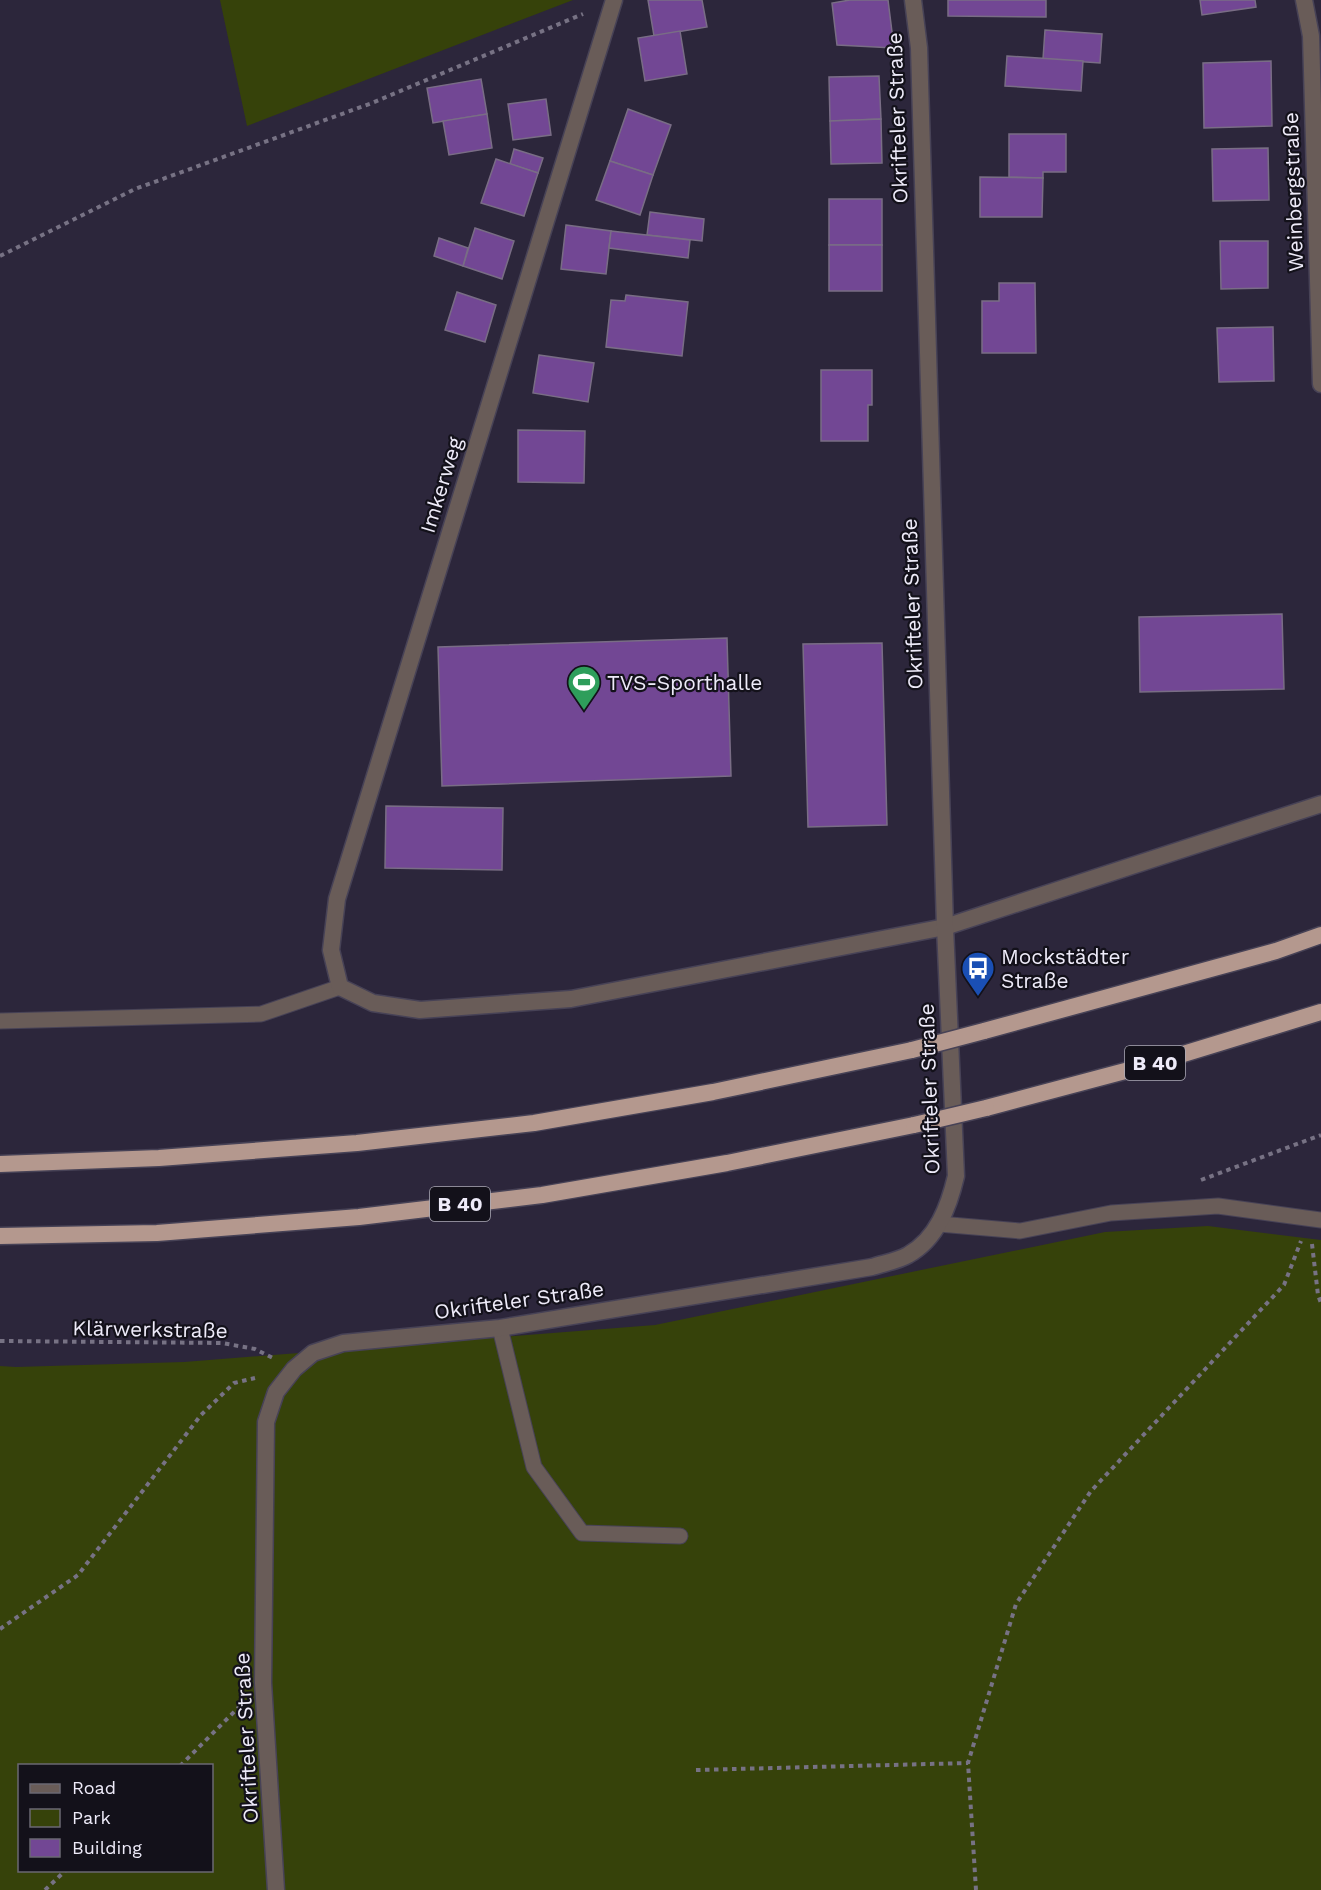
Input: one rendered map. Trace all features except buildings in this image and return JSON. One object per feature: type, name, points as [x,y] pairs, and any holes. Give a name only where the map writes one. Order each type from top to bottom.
[{"type":"highway","points":[[0,1164],[159,1158],[333,1145],[534,1123],[713,1092],[912,1050],[1265,954],[1321,935]]},
{"type":"highway","name":"B 40","points":[[0,1236],[169,1232],[359,1216],[542,1195],[727,1163],[914,1125],[1144,1066],[1321,1012]]},
{"type":"street","name":"Imkerweg","points":[[340,987],[332,950],[337,899],[614,0]]},
{"type":"street","name":"Okrifteler Straße","points":[[276,1890],[263,1683],[266,1422],[276,1392],[294,1369],[313,1353],[343,1343],[500,1328],[872,1267],[907,1256],[927,1241],[951,1200],[956,1176],[945,927],[919,48],[913,0]]},
{"type":"street","name":"Weinbergstraße","points":[[1304,0],[1316,35],[1321,384]]},
{"type":"street","points":[[340,987],[373,1003],[420,1010],[571,999],[945,927],[1321,804]]},
{"type":"lane","points":[[0,1021],[261,1014],[340,987]]},
{"type":"lane","points":[[939,1224],[1020,1231],[1111,1213],[1218,1206],[1315,1220]]},
{"type":"lane","points":[[500,1328],[534,1467],[582,1533],[680,1536]]},
{"type":"path","points":[[0,256],[135,189],[372,103],[614,0]]},
{"type":"path","points":[[1198,1181],[1321,1135]]},
{"type":"path","points":[[1315,1220],[1318,1295],[1321,1303]]},
{"type":"path","points":[[976,1890],[968,1763],[1017,1604],[1091,1491],[1284,1285],[1315,1220]]},
{"type":"path","name":"Klärwerkstraße","points":[[0,1341],[222,1343],[255,1349],[294,1369]]},
{"type":"path","points":[[0,1629],[78,1575],[201,1415],[234,1383],[294,1369]]},
{"type":"path","points":[[182,1764],[263,1683]]},
{"type":"path","points":[[696,1770],[968,1763]]},
{"type":"path","points":[[45,1890],[64,1872]]},
{"type":"green space","points":[[220,0],[573,0],[247,126]]},
{"type":"green space","points":[[1208,1226],[1321,1240],[1321,1890],[0,1890],[0,1366],[184,1362],[655,1325],[1105,1232]]},
{"type":"place","name":"TVS-Sporthalle","points":[[584,711]]},
{"type":"place","name":"Mockstädter Straße","points":[[978,997]]}]
